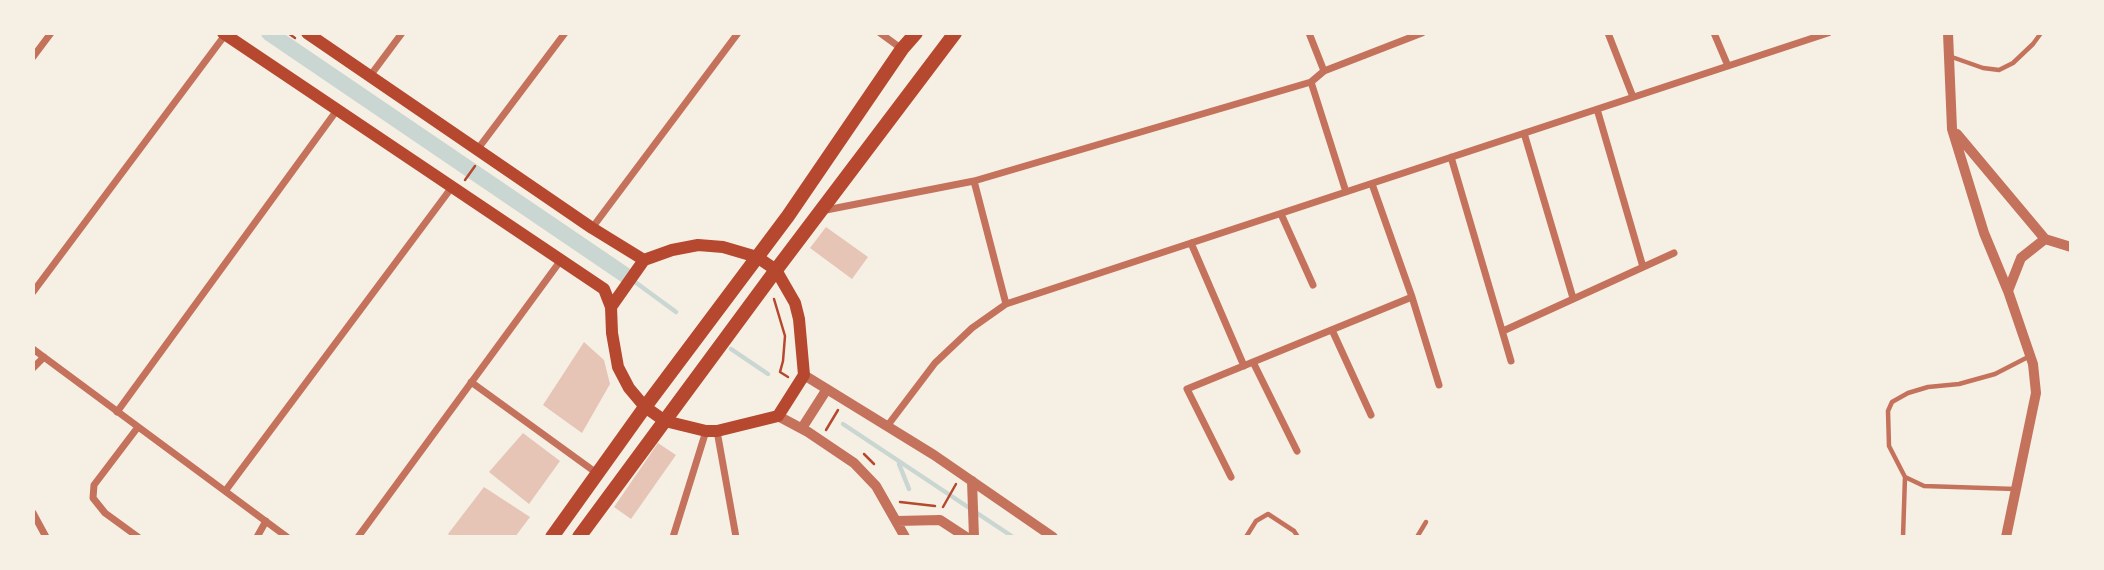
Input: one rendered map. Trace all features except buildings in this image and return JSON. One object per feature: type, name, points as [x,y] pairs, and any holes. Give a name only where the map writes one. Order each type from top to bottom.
[{"type":"main road","points":[[307,33],[592,228],[640,265]]},
{"type":"main road","points":[[552,537],[788,216],[902,49],[916,33]]},
{"type":"main road","points":[[579,537],[955,33]]},
{"type":"main road","points":[[224,34],[604,289],[611,307],[618,367],[629,388],[645,407],[665,421],[712,431],[778,416],[804,375],[795,303],[776,270],[757,257],[723,247],[698,245],[672,250],[640,265],[611,307]]},
{"type":"street","points":[[33,57],[51,33]]},
{"type":"street","points":[[370,76],[402,33]]},
{"type":"street","points":[[480,152],[565,33]]},
{"type":"street","points":[[592,228],[738,33]]},
{"type":"street","points":[[880,33],[902,49]]},
{"type":"street","points":[[1309,33],[1324,71]]},
{"type":"street","points":[[821,211],[974,181],[1311,82],[1324,71],[1422,33]]},
{"type":"street","points":[[1608,33],[1633,97]]},
{"type":"street","points":[[1714,33],[1728,66]]},
{"type":"street","points":[[1798,33],[1802,42]]},
{"type":"street","points":[[888,425],[935,363],[972,328],[1006,304],[1828,33]]},
{"type":"street","points":[[1948,33],[1952,129],[1984,233],[2008,291],[2030,356],[2036,393],[2006,537]]},
{"type":"street","points":[[33,292],[224,34]]},
{"type":"street","points":[[1311,82],[1346,192]]},
{"type":"street","points":[[1597,108],[1643,267]]},
{"type":"street","points":[[117,412],[337,110]]},
{"type":"street","points":[[1952,129],[2045,239],[2071,247]]},
{"type":"street","points":[[1524,133],[1573,298]]},
{"type":"street","points":[[1961,159],[1966,153],[1973,153]]},
{"type":"street","points":[[1451,158],[1511,361]]},
{"type":"street","points":[[974,181],[1006,304]]},
{"type":"street","points":[[1372,184],[1412,297],[1439,385]]},
{"type":"street","points":[[226,491],[455,188]]},
{"type":"street","points":[[1281,214],[1313,285]]},
{"type":"street","points":[[2008,291],[2021,258],[2045,239]]},
{"type":"street","points":[[1191,243],[1244,366]]},
{"type":"street","points":[[1503,331],[1674,253]]},
{"type":"street","points":[[358,537],[561,260]]},
{"type":"street","points":[[1231,477],[1187,389],[1412,297]]},
{"type":"street","points":[[1332,330],[1371,415]]},
{"type":"street","points":[[33,349],[287,537]]},
{"type":"street","points":[[33,368],[44,357]]},
{"type":"street","points":[[1253,362],[1297,451]]},
{"type":"street","points":[[804,375],[888,425],[972,485],[1053,537]]},
{"type":"street","points":[[471,383],[598,474]]},
{"type":"street","points":[[802,428],[827,389]]},
{"type":"street","points":[[778,416],[802,428],[854,463],[876,486],[905,537]]},
{"type":"street","points":[[138,427],[94,485],[93,498],[105,513],[138,537]]},
{"type":"street","points":[[673,537],[712,431]]},
{"type":"street","points":[[712,431],[736,537]]},
{"type":"street","points":[[972,485],[974,537]]},
{"type":"street","points":[[33,513],[46,537]]},
{"type":"street","points":[[257,537],[266,520]]},
{"type":"street","points":[[897,521],[940,520],[966,537]]},
{"type":"lane","points":[[1948,56],[1983,68],[1999,70],[2013,63],[2041,33]]},
{"type":"lane","points":[[1903,537],[1905,477],[1889,446],[1888,411],[1892,402],[1908,393],[1928,387],[1959,384],[1994,373],[2030,356]]},
{"type":"lane","points":[[1905,477],[1924,486],[2017,489]]},
{"type":"lane","points":[[1246,537],[1256,521],[1268,514],[1294,531],[1298,537]]},
{"type":"lane","points":[[1417,537],[1426,522]]},
{"type":"path","points":[[455,188],[480,152]]},
{"type":"waterway","points":[[269,33],[628,277]]},
{"type":"waterway","points":[[631,279],[676,312]]},
{"type":"waterway","points":[[731,349],[768,374]]},
{"type":"waterway","points":[[843,424],[1013,537]]},
{"type":"waterway","points":[[899,464],[909,489]]}]
